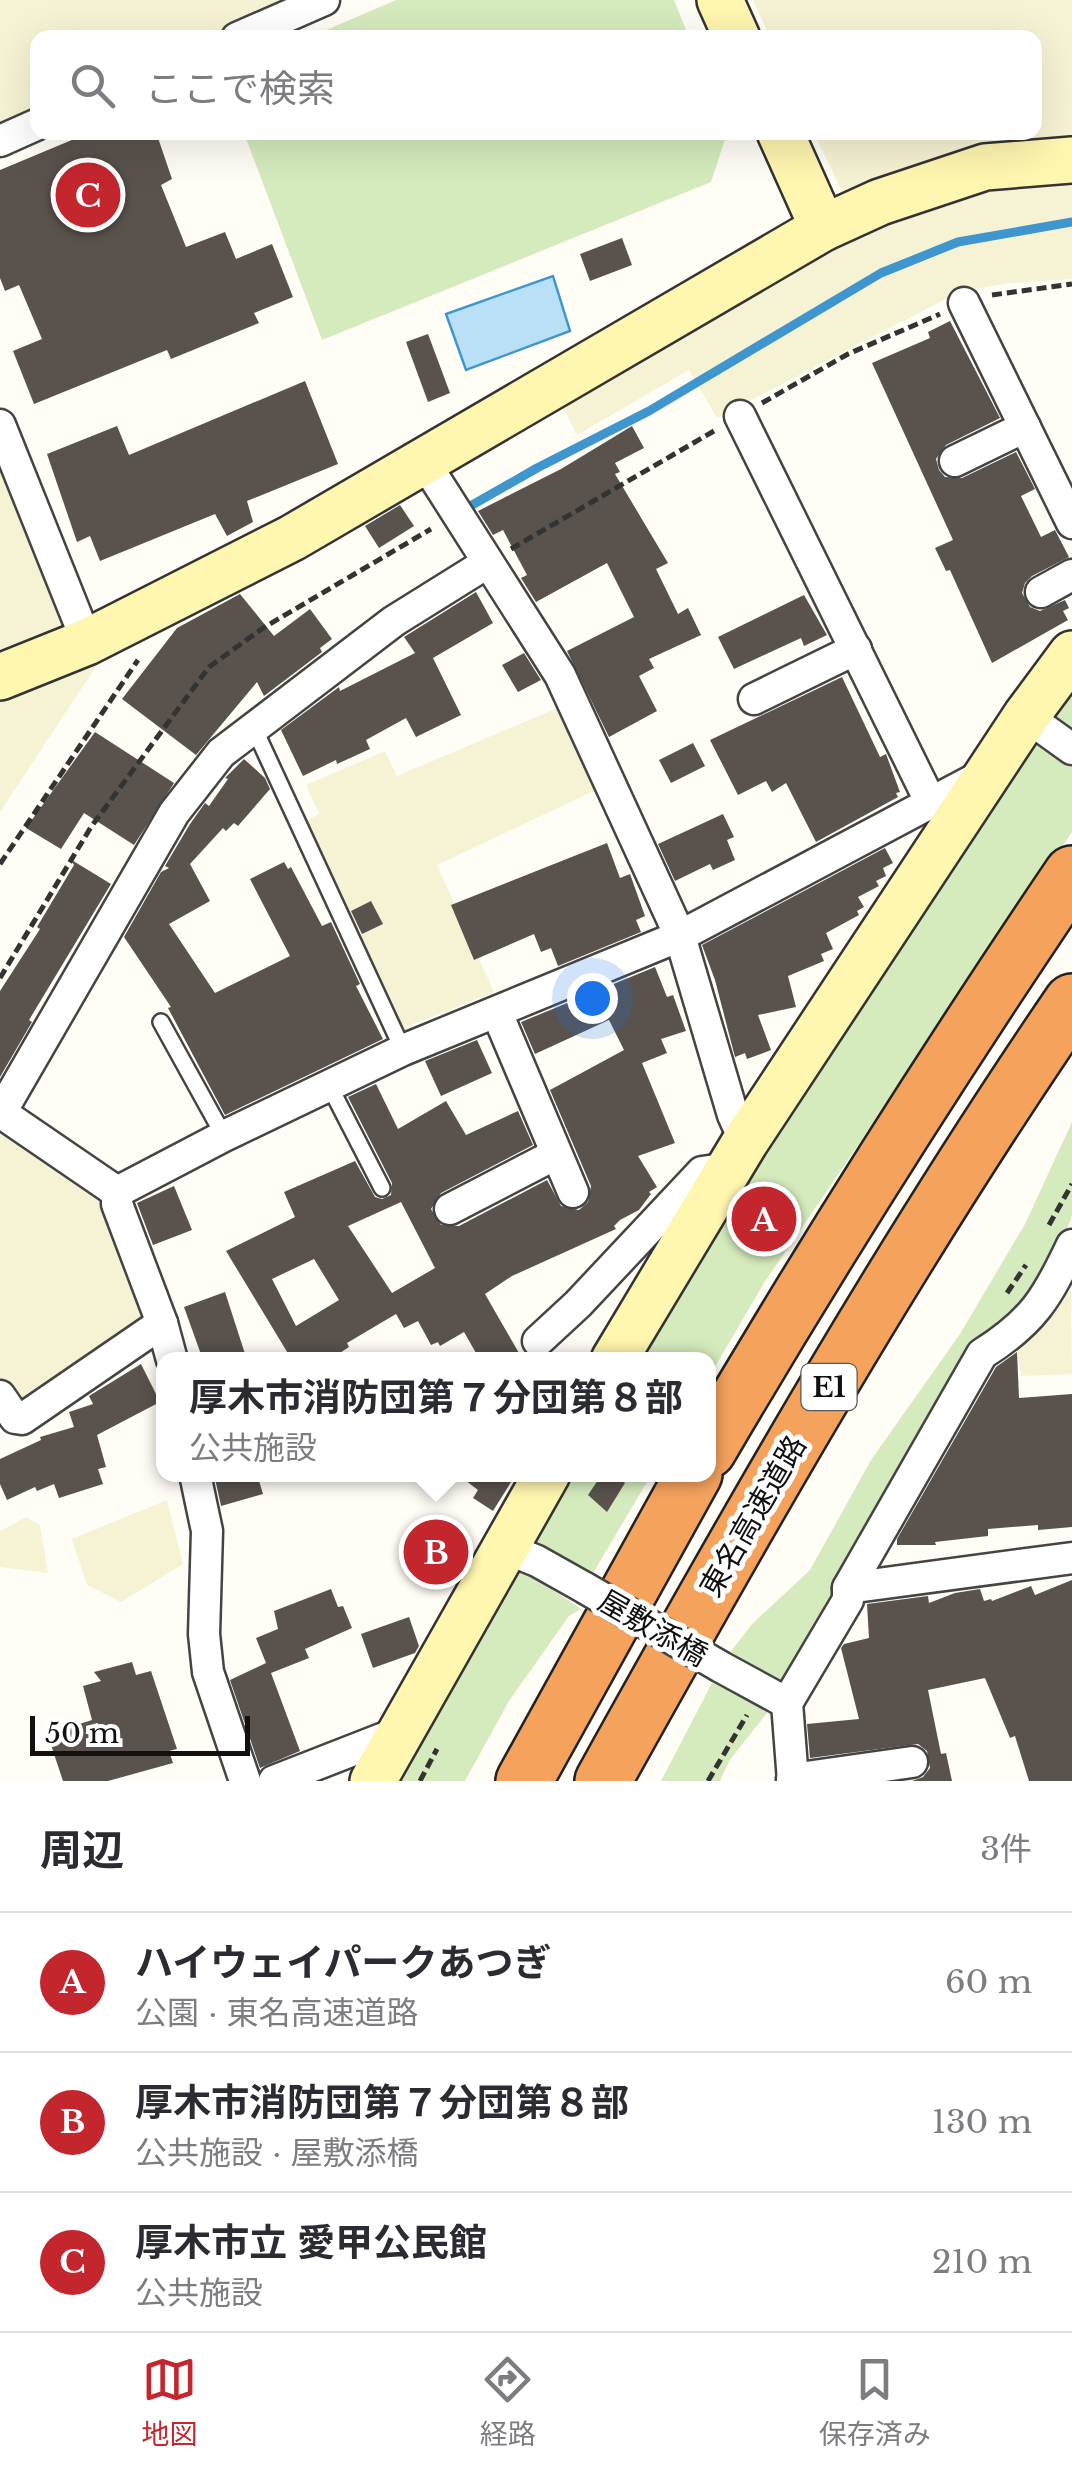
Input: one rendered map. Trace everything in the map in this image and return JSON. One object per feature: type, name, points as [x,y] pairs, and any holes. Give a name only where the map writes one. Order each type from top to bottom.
[{"type":"highway","name":"E1","points":[[716,1436],[797,1298],[972,1022],[1072,874]]},
{"type":"highway","name":"東名高速道路","points":[[603,1781],[736,1542],[893,1282],[1072,1002]]},
{"type":"highway","points":[[524,1781],[689,1482]]},
{"type":"street","points":[[256,30],[324,0]]},
{"type":"street","points":[[720,0],[733,30]]},
{"type":"street","points":[[0,140],[30,127]]},
{"type":"street","points":[[784,140],[823,228]]},
{"type":"street","points":[[0,677],[87,642],[292,538],[823,228],[880,202],[985,167],[1072,160]]},
{"type":"street","points":[[964,303],[1072,523]]},
{"type":"street","points":[[740,416],[931,803]]},
{"type":"street","points":[[0,424],[87,642]]},
{"type":"street","points":[[954,461],[1025,427]]},
{"type":"street","points":[[425,463],[560,676],[680,936],[732,1115],[737,1155]]},
{"type":"street","points":[[117,1192],[0,1113],[174,814],[221,753],[253,726],[394,621],[487,562]]},
{"type":"street","points":[[1040,592],[1072,575]]},
{"type":"street","points":[[767,683],[856,649]]},
{"type":"street","points":[[619,1352],[737,1155],[1026,716],[1072,654]]},
{"type":"street","points":[[1026,716],[1072,749]]},
{"type":"street","points":[[117,1192],[403,1050],[680,936],[990,772]]},
{"type":"street","points":[[496,1013],[574,1192]]},
{"type":"street","points":[[460,1195],[556,1154]]},
{"type":"street","points":[[548,1326],[702,1172],[737,1155]]},
{"type":"street","points":[[117,1192],[117,1204],[170,1352]]},
{"type":"street","points":[[912,1762],[793,1780],[788,1703],[848,1600],[848,1588],[982,1354],[1008,1338],[1046,1298],[1072,1245]]},
{"type":"street","points":[[0,1396],[15,1418],[22,1420],[162,1322]]},
{"type":"street","points":[[197,1482],[207,1531],[204,1634],[208,1672],[245,1781]]},
{"type":"street","points":[[372,1781],[542,1482]]},
{"type":"street","name":"屋敷添橋","points":[[504,1548],[536,1561],[788,1703]]},
{"type":"street","points":[[848,1588],[1072,1558]]},
{"type":"street","points":[[274,1781],[402,1731]]},
{"type":"lane","points":[[253,726],[403,1050]]},
{"type":"lane","points":[[161,1022],[224,1136]]},
{"type":"lane","points":[[329,1085],[382,1188]]},
{"type":"path","points":[[487,562],[848,354],[964,303],[990,295],[1072,284]]},
{"type":"path","points":[[0,978],[91,827],[208,667],[263,628],[446,520]]},
{"type":"path","points":[[0,864],[145,650],[166,602]]},
{"type":"shaded area","points":[[0,0],[295,0],[227,30],[30,30],[30,113],[0,125]]},
{"type":"shaded area","points":[[753,0],[1072,0],[1072,142],[989,147],[932,160],[844,196],[817,140],[1042,140],[1042,30],[767,30]]},
{"type":"shaded area","points":[[1072,176],[1072,279],[961,291],[717,418],[689,370],[577,435],[559,400],[828,244],[990,180]]},
{"type":"shaded area","points":[[0,446],[72,628],[0,659]]},
{"type":"shaded area","points":[[99,662],[0,812],[0,699]]},
{"type":"shaded area","points":[[562,706],[602,787],[437,865],[494,992],[403,1028],[305,821],[319,814],[306,785],[385,751],[397,776]]},
{"type":"shaded area","points":[[0,1125],[96,1182],[147,1314],[17,1405],[0,1387]]},
{"type":"shaded area","points":[[1071,1291],[1072,1374],[1021,1376],[1017,1347],[1061,1295]]},
{"type":"shaded area","points":[[167,1500],[183,1564],[121,1602],[87,1585],[72,1539]]},
{"type":"shaded area","points":[[26,1517],[40,1525],[48,1573],[0,1567],[0,1531]]},
{"type":"green space","points":[[396,0],[674,0],[686,30],[326,30]]},
{"type":"green space","points":[[247,140],[725,140],[711,182],[322,340]]},
{"type":"green space","points":[[1072,687],[1072,832],[764,1283],[716,1365],[716,1352],[641,1352],[757,1154],[1017,752],[1051,741],[1049,717]]},
{"type":"green space","points":[[1072,1122],[1072,1216],[1042,1293],[976,1346],[859,1539],[830,1609],[782,1694],[729,1761],[720,1781],[661,1781],[724,1660],[753,1623],[810,1570],[871,1460],[960,1334],[1025,1224]]},
{"type":"green space","points":[[563,1482],[647,1482],[586,1585],[558,1565],[547,1586],[581,1609],[569,1616],[509,1701],[465,1781],[391,1781]]},
{"type":"water","points":[[553,276],[570,331],[466,370],[446,314]]},
{"type":"building","points":[[72,140],[159,140],[172,179],[161,185],[186,247],[225,232],[236,259],[272,244],[293,297],[254,313],[259,323],[171,359],[167,350],[34,404],[13,351],[42,339],[19,285],[5,291],[0,278],[0,170]]},
{"type":"building","points":[[622,238],[632,265],[590,281],[580,254]]},
{"type":"building","points":[[950,321],[1000,418],[946,445],[936,459],[939,470],[945,477],[962,478],[1016,452],[1035,489],[1021,496],[1041,537],[1055,530],[1069,557],[1032,576],[1022,593],[1030,607],[1040,611],[1065,600],[1069,608],[1063,611],[1068,620],[992,663],[950,570],[946,571],[935,548],[953,540],[872,363],[930,338],[928,332]]},
{"type":"building","points":[[428,334],[450,393],[428,402],[406,342]]},
{"type":"building","points":[[305,381],[338,464],[247,501],[253,522],[227,536],[215,514],[100,561],[90,536],[77,542],[47,454],[117,426],[129,455]]},
{"type":"building","points":[[632,426],[644,448],[615,463],[620,472],[615,474],[668,563],[656,569],[678,614],[688,608],[701,635],[649,659],[654,668],[639,676],[657,711],[609,737],[567,651],[634,617],[607,563],[536,602],[521,578],[527,575],[503,530],[493,535],[478,511],[561,469]]},
{"type":"building","points":[[400,505],[414,526],[379,548],[365,526]]},
{"type":"building","points":[[476,592],[493,623],[433,658],[461,715],[416,737],[406,718],[366,740],[370,749],[303,776],[281,730],[339,687],[340,691],[415,653],[404,637]]},
{"type":"building","points":[[240,594],[274,636],[310,609],[332,639],[320,648],[322,652],[264,696],[257,682],[196,755],[122,699],[177,628]]},
{"type":"building","points":[[804,595],[827,635],[804,646],[801,638],[734,669],[718,637]]},
{"type":"building","points":[[524,653],[541,680],[518,692],[502,665]]},
{"type":"building","points":[[842,677],[880,757],[886,754],[900,792],[896,793],[898,797],[816,842],[786,783],[772,792],[766,781],[738,795],[710,740]]},
{"type":"building","points":[[95,732],[174,783],[134,845],[84,813],[61,849],[26,828]]},
{"type":"building","points":[[693,743],[705,766],[671,783],[659,760]]},
{"type":"building","points":[[244,759],[265,778],[270,789],[238,826],[234,823],[226,831],[223,828],[190,864],[210,901],[169,924],[215,993],[290,956],[250,879],[284,862],[288,869],[291,867],[322,926],[331,922],[360,984],[356,986],[383,1039],[225,1115],[168,1008],[171,1007],[124,937],[161,872],[169,868],[165,866],[190,824],[205,803],[209,806],[228,779],[225,778]]},
{"type":"building","points":[[723,814],[734,837],[727,840],[735,860],[713,870],[710,864],[675,881],[658,844]]},
{"type":"building","points":[[607,843],[620,878],[630,874],[645,916],[636,920],[641,932],[558,966],[551,948],[541,952],[534,934],[474,960],[451,905]]},
{"type":"building","points":[[885,848],[893,863],[883,868],[886,876],[876,881],[879,886],[858,897],[864,907],[857,911],[859,915],[826,933],[833,949],[821,954],[824,961],[788,976],[796,1007],[758,1015],[771,1050],[747,1059],[745,1053],[735,1057],[702,945]]},
{"type":"building","points":[[70,859],[111,884],[29,1020],[32,1022],[0,1077],[0,991],[40,929],[37,927],[74,865]]},
{"type":"building","points":[[371,901],[383,924],[362,934],[351,911]]},
{"type":"building","points":[[655,967],[667,997],[673,995],[686,1031],[661,1039],[667,1053],[642,1063],[675,1143],[638,1156],[657,1187],[649,1192],[639,1210],[620,1220],[614,1226],[616,1229],[512,1276],[485,1294],[518,1352],[475,1352],[464,1332],[440,1346],[438,1342],[431,1345],[418,1321],[404,1328],[396,1314],[347,1343],[349,1347],[341,1352],[287,1352],[226,1251],[295,1217],[284,1192],[355,1161],[375,1197],[391,1195],[392,1183],[348,1097],[376,1084],[398,1129],[446,1101],[466,1135],[518,1111],[533,1145],[441,1193],[431,1209],[441,1225],[459,1226],[547,1180],[561,1206],[579,1210],[588,1202],[591,1186],[550,1090],[624,1050],[609,1020],[535,1054],[521,1022]],"holes":[[[401,1202],[435,1268],[392,1293],[348,1226]],[[314,1259],[339,1300],[296,1326],[272,1279]]]},
{"type":"building","points":[[477,1040],[492,1073],[441,1096],[425,1061]]},
{"type":"building","points":[[174,1186],[192,1230],[153,1245],[137,1203]]},
{"type":"building","points":[[225,1292],[244,1352],[200,1352],[184,1307]]},
{"type":"building","points":[[1017,1352],[1019,1398],[1072,1394],[1072,1527],[988,1529],[988,1536],[935,1542],[936,1545],[897,1545],[996,1367]]},
{"type":"building","points":[[141,1364],[156,1394],[156,1404],[97,1435],[106,1467],[98,1469],[103,1484],[59,1498],[54,1484],[37,1491],[35,1487],[7,1500],[0,1484],[0,1459],[41,1440],[40,1437],[74,1427],[69,1412],[93,1404],[89,1396]]},
{"type":"building","points":[[216,1482],[259,1482],[263,1494],[221,1506]]},
{"type":"building","points":[[468,1482],[511,1482],[493,1511],[473,1498],[478,1490]]},
{"type":"building","points":[[597,1482],[625,1483],[607,1512],[588,1495]]},
{"type":"building","points":[[444,1530],[455,1566],[428,1574],[416,1539]]},
{"type":"building","points":[[1072,1580],[1072,1781],[1029,1781],[1015,1736],[1010,1738],[985,1678],[928,1690],[941,1754],[946,1753],[952,1781],[912,1781],[923,1777],[930,1768],[927,1751],[918,1744],[810,1758],[807,1724],[859,1719],[841,1648],[869,1638],[867,1604],[928,1596],[929,1603],[980,1589],[984,1601],[992,1601],[1031,1586],[1035,1595]]},
{"type":"building","points":[[331,1589],[352,1628],[305,1649],[309,1658],[271,1673],[300,1751],[260,1768],[230,1680],[266,1663],[256,1638],[278,1629],[274,1611]]},
{"type":"building","points":[[409,1617],[419,1646],[415,1653],[373,1668],[361,1634]]},
{"type":"building","points":[[132,1662],[136,1675],[151,1671],[177,1749],[169,1751],[173,1763],[108,1781],[63,1781],[50,1742],[60,1739],[57,1731],[92,1720],[83,1686],[101,1681],[94,1672]]},
{"type":"waterway","points":[[467,508],[649,411],[881,273],[958,242],[1072,222]]},
{"type":"place","name":"厚木市立 愛甲公民館","points":[[88,195]]},
{"type":"place","name":"ハイウェイパークあつぎ","points":[[764,1219]]},
{"type":"place","name":"厚木市消防団第７分団第８部","points":[[436,1552]]}]
